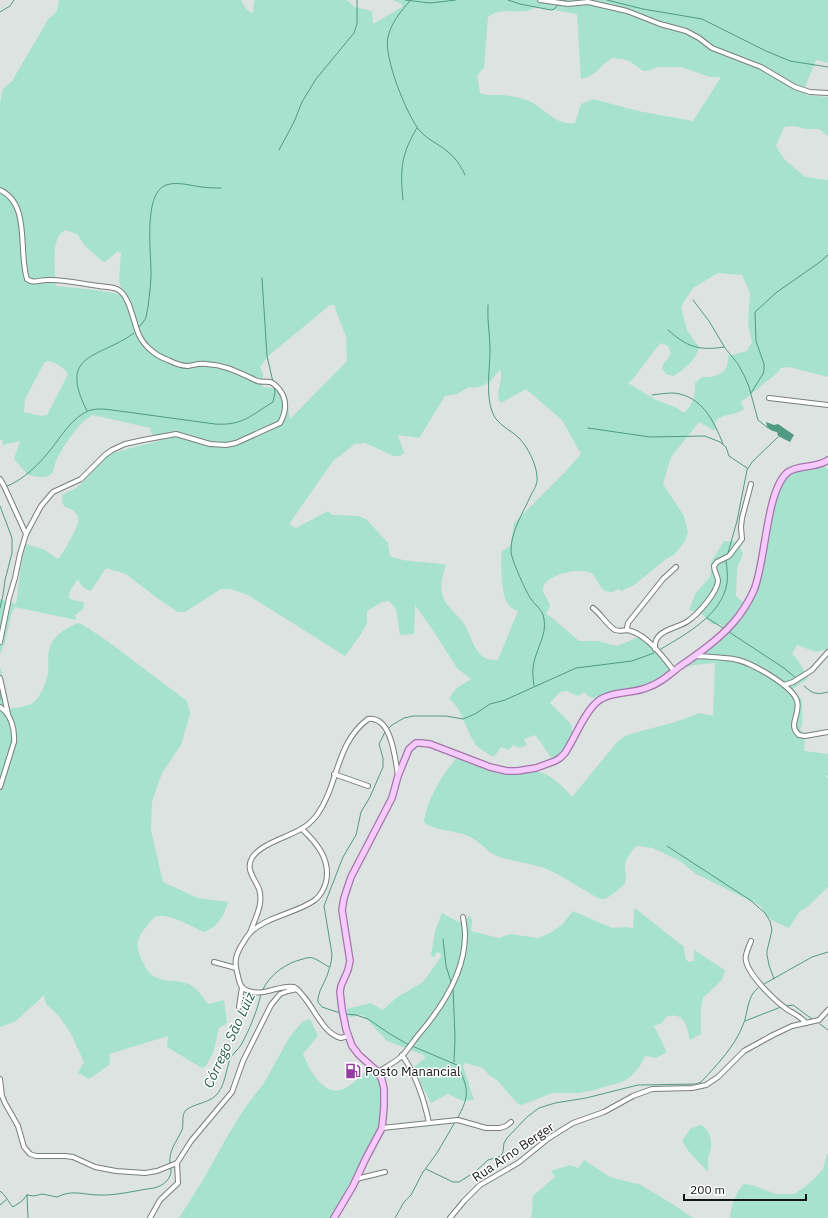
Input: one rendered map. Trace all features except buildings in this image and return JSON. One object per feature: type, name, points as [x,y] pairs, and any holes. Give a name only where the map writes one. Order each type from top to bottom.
[{"type":"main road","points":[[334,1218],[382,1128],[384,1107],[384,1089],[382,1080],[378,1072],[359,1055],[352,1046],[344,1020],[340,992],[350,960],[342,910],[344,898],[351,877],[392,798],[398,776],[409,749],[416,743],[421,742],[445,749],[501,770],[517,771],[548,764],[560,758],[565,753],[590,710],[597,702],[606,696],[644,689],[655,685],[695,656],[732,624],[743,610],[754,589],[762,560],[774,494],[779,482],[789,472],[796,468],[818,465],[828,460]]},
{"type":"street","points":[[540,0],[561,3],[588,2],[636,14],[660,24],[686,31],[699,38],[712,48],[761,67],[795,87],[810,92],[828,92]]},
{"type":"street","points":[[0,190],[12,199],[18,210],[21,222],[22,250],[27,279],[34,282],[47,280],[60,281],[116,289],[126,297],[139,336],[147,347],[155,354],[166,360],[186,366],[205,364],[220,365],[240,372],[256,380],[271,382],[284,397],[286,410],[280,423],[236,443],[226,445],[210,444],[176,434],[125,444],[105,455],[81,479],[53,492],[41,506],[26,534],[9,598],[0,642]]},
{"type":"street","points":[[769,398],[828,405]]},
{"type":"street","points":[[0,479],[26,534]]},
{"type":"street","points":[[655,649],[659,636],[669,629],[688,621],[707,602],[715,589],[718,581],[714,566],[717,562],[729,556],[742,539],[742,518],[751,484]]},
{"type":"street","points":[[628,630],[628,623],[663,579],[676,567]]},
{"type":"street","points":[[593,608],[615,630],[628,630],[642,638],[655,649],[674,671]]},
{"type":"street","points":[[784,685],[793,682],[812,670],[828,652]]},
{"type":"street","points":[[695,656],[731,659],[746,662],[784,685],[793,694],[797,701],[798,712],[793,727],[796,733],[805,736],[828,732]]},
{"type":"street","points":[[0,678],[14,731],[14,742],[0,787]]},
{"type":"street","points":[[0,707],[9,716]]},
{"type":"street","points":[[239,1007],[242,987],[236,968],[236,956],[250,933],[261,904],[259,890],[250,870],[250,862],[252,857],[270,844],[302,829],[310,822],[324,802],[346,744],[354,732],[368,719],[376,720],[382,724],[392,742],[398,776]]},
{"type":"street","points":[[334,774],[368,786]]},
{"type":"street","points":[[250,933],[269,921],[304,906],[322,893],[327,877],[327,868],[324,856],[318,846],[302,829]]},
{"type":"street","points":[[378,1072],[396,1061],[407,1050],[430,1021],[446,997],[460,968],[465,944],[463,917]]},
{"type":"street","points":[[752,941],[746,956],[746,961],[750,971],[764,989],[788,1010],[802,1017],[806,1023]]},
{"type":"street","points":[[214,962],[236,968]]},
{"type":"street","points":[[242,987],[251,991],[263,993],[290,986],[298,989],[325,1027],[341,1038],[348,1036]]},
{"type":"street","points":[[0,1079],[2,1096],[18,1126],[24,1147],[30,1154],[36,1156],[73,1157],[95,1167],[116,1172],[146,1173],[158,1171],[177,1163],[191,1141],[234,1088],[243,1061],[271,1006],[280,994],[298,989]]},
{"type":"street","name":"Rua Arno Berger","points":[[450,1218],[480,1185],[518,1163],[549,1138],[573,1123],[604,1112],[633,1096],[652,1089],[685,1089],[706,1085],[721,1074],[744,1051],[792,1026],[819,1020],[828,1010]]},
{"type":"street","points":[[402,1055],[425,1103],[428,1123]]},
{"type":"street","points":[[382,1128],[458,1120],[474,1126],[492,1129],[504,1128],[511,1122]]},
{"type":"street","points":[[150,1218],[160,1200],[178,1183],[177,1163]]},
{"type":"street","points":[[356,1179],[385,1172]]},
{"type":"shaded area","points":[[59,0],[241,0],[246,9],[252,13],[255,0],[347,0],[354,7],[372,11],[373,24],[402,7],[402,4],[393,0],[828,0],[828,63],[816,60],[803,92],[807,95],[828,97],[828,136],[819,129],[807,129],[795,126],[784,127],[776,146],[784,159],[805,177],[828,180],[828,377],[789,367],[781,368],[777,373],[741,402],[744,409],[718,419],[715,422],[716,429],[713,430],[699,422],[671,457],[663,484],[684,516],[688,532],[685,541],[674,555],[666,559],[634,585],[621,591],[618,589],[608,592],[601,588],[591,573],[579,571],[555,576],[545,584],[543,589],[550,606],[546,614],[579,641],[597,641],[617,646],[639,637],[654,649],[671,669],[669,672],[650,684],[606,693],[596,699],[588,696],[584,692],[578,696],[567,691],[560,692],[550,703],[571,724],[572,732],[572,737],[561,753],[551,758],[535,735],[524,739],[527,745],[519,748],[513,745],[509,750],[501,747],[494,757],[478,747],[471,737],[460,713],[449,698],[457,688],[471,679],[457,668],[415,605],[414,634],[400,635],[396,609],[389,601],[382,602],[367,611],[367,623],[345,656],[248,595],[230,589],[221,589],[185,612],[178,612],[126,574],[106,568],[91,591],[83,587],[78,579],[72,588],[69,598],[84,602],[81,611],[75,615],[76,620],[15,607],[11,615],[5,642],[0,654],[0,599],[16,604],[24,543],[45,550],[56,558],[59,558],[78,523],[75,512],[64,506],[62,502],[62,495],[76,488],[84,481],[108,454],[162,440],[152,434],[150,428],[93,415],[77,428],[67,442],[56,461],[51,474],[42,477],[28,475],[14,459],[20,441],[3,445],[2,440],[0,440],[0,104],[2,90],[12,81],[49,18],[58,8]],"holes":[[[536,7],[577,14],[581,79],[596,72],[612,58],[623,59],[631,62],[643,71],[657,67],[681,67],[710,77],[721,77],[693,121],[638,111],[593,99],[581,104],[575,123],[568,123],[562,122],[550,116],[535,104],[518,97],[487,95],[480,93],[477,75],[484,68],[488,17],[505,11],[531,10]],[[66,230],[78,235],[84,245],[102,261],[105,262],[118,251],[121,253],[119,281],[124,295],[96,290],[56,286],[54,259],[56,244],[61,233]],[[718,273],[742,275],[750,293],[748,324],[752,342],[747,351],[728,356],[727,367],[722,373],[712,377],[702,377],[695,383],[693,400],[684,413],[675,407],[656,400],[628,383],[633,379],[661,343],[668,346],[671,353],[662,368],[666,374],[673,376],[677,374],[685,368],[695,356],[699,347],[687,330],[681,308],[693,288]],[[330,305],[334,305],[346,337],[347,361],[290,419],[287,399],[284,392],[273,388],[263,387],[263,375],[260,367],[267,357]],[[48,361],[57,364],[68,374],[47,415],[41,416],[24,412],[25,399],[44,363]],[[500,369],[501,378],[498,395],[501,403],[526,389],[562,420],[581,454],[514,523],[511,544],[502,551],[501,561],[503,591],[506,601],[510,606],[518,611],[498,660],[486,658],[479,653],[473,644],[465,625],[445,601],[441,586],[446,565],[402,560],[390,556],[388,543],[366,519],[358,516],[332,515],[328,511],[296,528],[289,524],[333,461],[355,444],[365,443],[394,456],[400,456],[404,453],[398,435],[419,438],[445,396],[457,394],[469,387],[474,388],[483,386],[494,377]]]},
{"type":"shaded area","points":[[766,422],[774,425],[778,424],[794,435],[790,442],[778,436],[777,432],[773,431],[767,426]]},
{"type":"shaded area","points":[[823,465],[828,469],[828,649],[816,652],[797,645],[792,654],[798,660],[808,678],[792,690],[802,700],[802,725],[800,729],[805,736],[804,751],[828,754],[828,775],[826,776],[828,779],[828,887],[807,907],[799,912],[789,928],[772,920],[761,906],[696,874],[680,861],[653,848],[637,846],[626,861],[625,883],[609,897],[601,899],[547,869],[497,856],[466,835],[441,830],[424,822],[428,804],[436,788],[457,757],[507,773],[534,770],[543,773],[559,783],[572,797],[618,741],[627,735],[675,722],[700,713],[713,716],[715,663],[681,668],[701,654],[747,606],[764,558],[778,492],[782,484],[796,472]]},
{"type":"shaded area","points":[[724,541],[743,542],[740,548],[743,554],[737,568],[736,596],[743,602],[724,627],[720,624],[712,624],[701,613],[689,610],[695,594],[710,577],[712,566],[710,564]]},
{"type":"shaded area","points":[[78,623],[106,640],[187,701],[190,714],[181,745],[162,773],[152,802],[151,830],[163,882],[198,898],[228,902],[217,924],[204,932],[169,917],[156,917],[140,935],[138,940],[138,949],[141,959],[147,969],[157,978],[190,984],[208,1004],[224,1000],[227,1023],[219,1028],[213,1053],[206,1066],[202,1068],[167,1047],[168,1036],[109,1054],[109,1065],[89,1079],[78,1073],[84,1062],[70,1032],[59,1016],[46,1004],[44,995],[16,1021],[0,1027],[0,667],[10,709],[31,704],[40,694],[46,680],[49,653],[52,643],[61,632]]},
{"type":"shaded area","points":[[634,909],[636,909],[684,947],[685,957],[688,962],[694,961],[694,950],[725,970],[722,980],[703,998],[701,1007],[701,1034],[690,1040],[686,1025],[681,1018],[677,1016],[666,1017],[662,1023],[654,1026],[667,1052],[656,1058],[645,1056],[640,1066],[630,1077],[622,1082],[578,1093],[552,1093],[522,1105],[517,1103],[498,1081],[489,1075],[483,1068],[465,1063],[463,1066],[474,1100],[463,1101],[448,1094],[431,1103],[413,1068],[425,1058],[424,1055],[387,1041],[363,1015],[349,1017],[347,1009],[370,1003],[383,1010],[396,998],[423,982],[441,957],[441,954],[437,952],[434,957],[431,956],[435,931],[442,913],[456,921],[464,923],[469,915],[472,920],[471,931],[499,938],[510,934],[538,938],[550,933],[562,925],[573,911],[612,928],[627,927],[633,929]]},
{"type":"shaded area","points":[[310,1019],[318,1036],[303,1054],[312,1073],[322,1084],[333,1090],[340,1090],[353,1083],[372,1065],[383,1086],[381,1121],[379,1128],[331,1218],[179,1218],[244,1109],[264,1083],[289,1038],[302,1022]]},
{"type":"shaded area","points":[[700,1125],[708,1132],[711,1142],[707,1171],[690,1153],[682,1141],[691,1128]]},
{"type":"shaded area","points":[[827,1154],[828,1218],[730,1218],[734,1200],[744,1184],[752,1185],[776,1194],[794,1194],[805,1187],[823,1169]]},
{"type":"shaded area","points":[[584,1160],[610,1177],[641,1185],[693,1218],[531,1218],[533,1196],[555,1177],[551,1171],[570,1165],[578,1168]]},
{"type":"waterway","points":[[0,12],[10,6],[14,0]]},
{"type":"waterway","points":[[279,150],[294,122],[302,102],[316,79],[354,33],[357,24],[357,0]]},
{"type":"waterway","points":[[405,0],[430,3],[456,0]]},
{"type":"waterway","points":[[508,0],[551,10],[559,4]]},
{"type":"waterway","points":[[562,2],[566,0]]},
{"type":"waterway","points":[[607,0],[643,9],[702,19],[766,51],[790,61],[828,67]]},
{"type":"waterway","points":[[410,1],[400,13],[389,32],[387,46],[392,71],[409,113],[420,131],[454,157],[465,175]]},
{"type":"waterway","points":[[403,200],[403,162],[408,146],[417,128]]},
{"type":"waterway","points":[[139,327],[146,317],[149,302],[151,277],[151,213],[154,200],[159,191],[166,185],[175,183],[207,188],[221,188]]},
{"type":"waterway","points":[[751,393],[764,370],[764,364],[756,341],[755,312],[777,292],[828,255]]},
{"type":"waterway","points":[[262,278],[267,356],[273,382]]},
{"type":"waterway","points":[[693,300],[709,321],[725,348],[738,364],[749,387],[758,420],[768,428]]},
{"type":"waterway","points":[[488,305],[490,350],[489,395],[492,412],[498,422],[516,436],[525,446],[533,461],[537,476],[536,486],[515,530],[511,545],[511,552],[516,569],[531,599],[541,611],[545,625],[543,636],[533,665],[534,686]]},
{"type":"waterway","points":[[668,330],[687,344],[700,348],[724,347]]},
{"type":"waterway","points":[[87,411],[79,392],[77,378],[79,367],[86,360],[134,333]]},
{"type":"waterway","points":[[5,487],[19,480],[31,471],[47,454],[72,422],[88,411],[106,409],[215,424],[233,423],[246,419],[273,402],[275,393],[274,385]]},
{"type":"waterway","points":[[652,395],[674,393],[684,395],[692,399],[706,411],[723,444]]},
{"type":"waterway","points":[[588,428],[650,437],[705,436],[720,442],[726,447],[729,456],[747,468]]},
{"type":"waterway","points":[[728,553],[737,521],[747,470],[752,462],[778,437]]},
{"type":"waterway","points":[[0,506],[12,538],[12,553],[0,608]]},
{"type":"waterway","points":[[661,649],[692,630],[711,614],[718,605],[724,594],[727,583],[726,561]]},
{"type":"waterway","points":[[707,618],[723,628]]},
{"type":"waterway","points":[[729,632],[784,668],[796,678]]},
{"type":"waterway","points":[[387,730],[392,725],[404,718],[413,716],[446,716],[463,719],[475,714],[490,704],[505,700],[576,668],[632,661],[654,653]]},
{"type":"waterway","points":[[804,686],[815,693],[828,692]]},
{"type":"waterway","name":"Córrego São Luiz","points":[[0,693],[0,699]]},
{"type":"waterway","points":[[340,1013],[322,1007],[318,1002],[320,991],[331,963],[332,954],[324,906],[343,857],[356,835],[361,812],[370,797],[383,767],[383,758],[379,744],[385,732]]},
{"type":"waterway","points":[[667,846],[750,900],[765,913],[770,921],[772,930],[767,955],[774,979]]},
{"type":"waterway","points":[[443,939],[446,966],[451,982]]},
{"type":"waterway","points":[[764,984],[812,957],[828,952]]},
{"type":"waterway","name":"Córrego São Luiz","points":[[262,991],[269,979],[274,974],[291,963],[312,958],[329,967]]},
{"type":"waterway","points":[[453,987],[455,1038],[454,1062]]},
{"type":"waterway","points":[[426,1169],[453,1182],[459,1182],[475,1172],[488,1160],[501,1156],[504,1143],[507,1138],[527,1117],[539,1108],[555,1103],[586,1098],[638,1085],[696,1084],[701,1082],[719,1062],[740,1033],[745,1021],[748,1005],[754,991],[758,988]]},
{"type":"waterway","name":"Córrego São Luiz","points":[[170,1164],[170,1155],[173,1146],[182,1130],[184,1112],[211,1099],[218,1093],[224,1081],[230,1059],[241,1045],[247,1033],[261,994]]},
{"type":"waterway","points":[[786,1006],[793,1005],[812,1019]]},
{"type":"waterway","points":[[745,1021],[781,1007]]},
{"type":"waterway","name":"Córrego São Luiz","points":[[345,1014],[356,1015],[368,1019],[409,1045]]},
{"type":"waterway","points":[[820,1024],[828,1030]]},
{"type":"waterway","name":"Córrego São Luiz","points":[[412,1046],[457,1065],[466,1086],[466,1098],[457,1119]]},
{"type":"waterway","name":"Córrego São Luiz","points":[[395,1218],[404,1202],[411,1195],[423,1172],[437,1153],[455,1122]]},
{"type":"waterway","name":"Córrego São Luiz","points":[[27,1195],[34,1196],[42,1194],[57,1197],[68,1193],[105,1195],[154,1188],[161,1186],[166,1182],[170,1176],[171,1169]]},
{"type":"waterway","name":"Córrego São Luiz","points":[[0,1191],[4,1194],[13,1207],[22,1201],[27,1195]]},
{"type":"waterway","points":[[27,1195],[28,1218]]},
{"type":"waterway","points":[[0,1205],[6,1200]]},
{"type":"place","name":"Posto Manancial","points":[[353,1071]]}]
